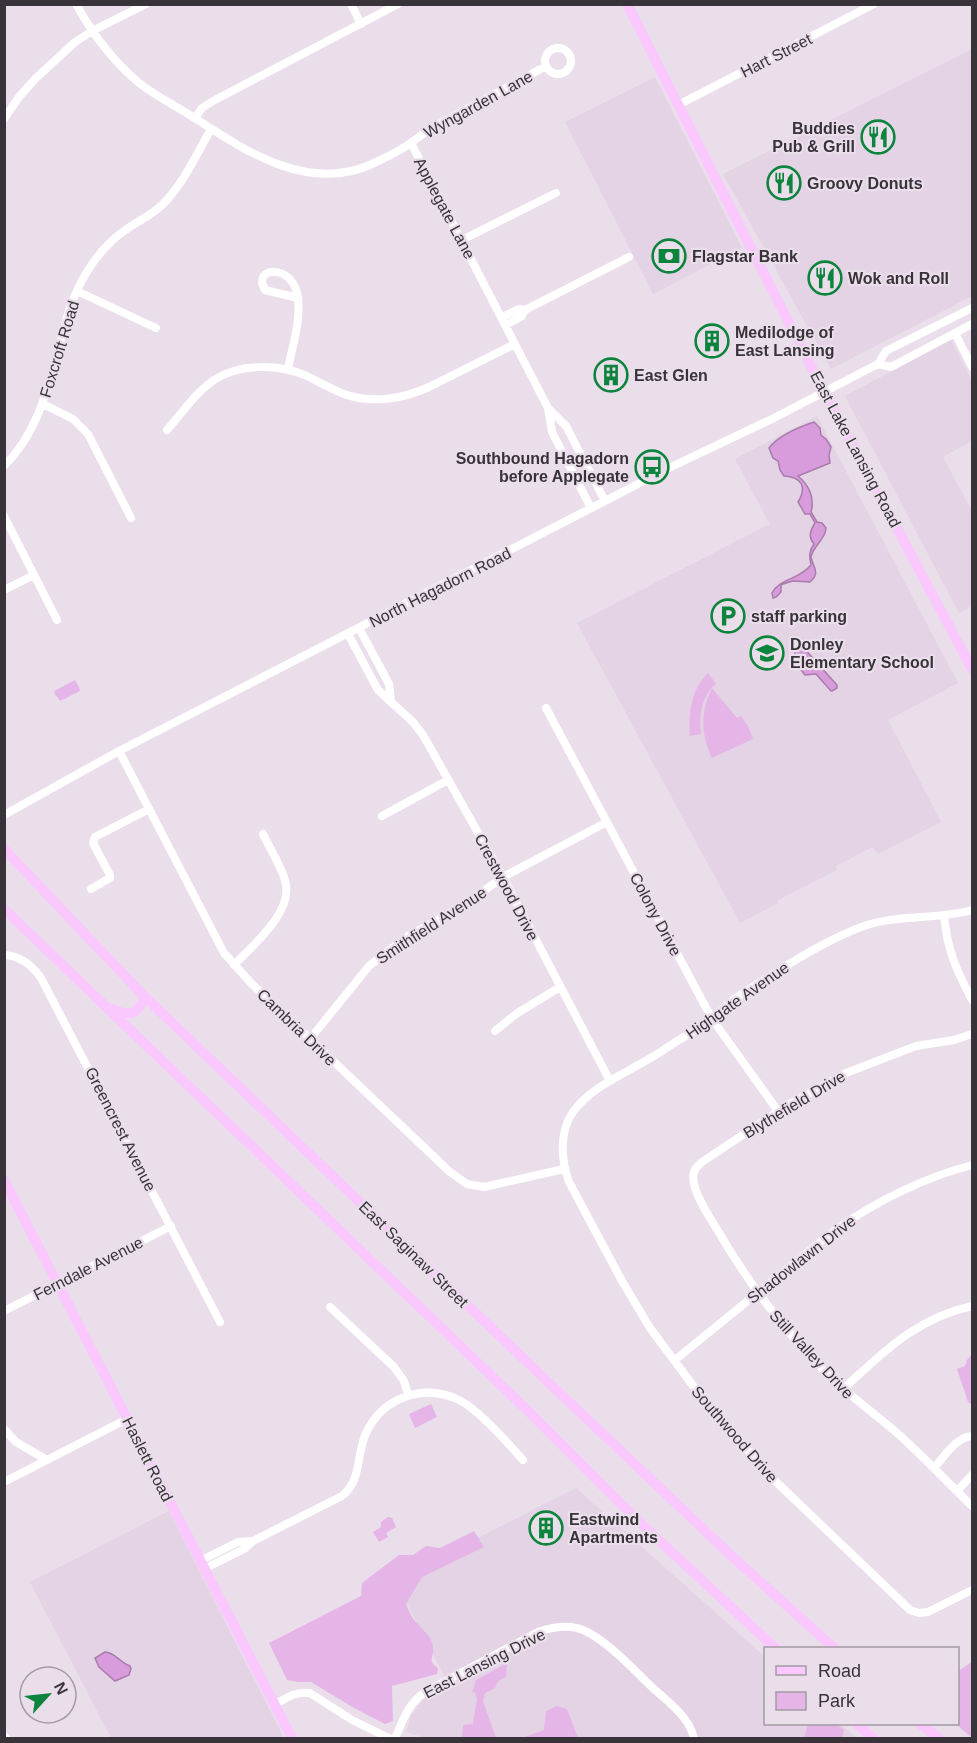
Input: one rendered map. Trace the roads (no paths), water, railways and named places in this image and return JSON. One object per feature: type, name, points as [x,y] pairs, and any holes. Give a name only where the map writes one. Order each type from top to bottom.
[{"type":"main road","name":"East Lake Lansing Road","points":[[627,4],[825,391],[972,669]]},
{"type":"main road","name":"East Saginaw Street","points":[[4,849],[143,995],[556,1390],[735,1559],[833,1647]]},
{"type":"main road","name":"East Saginaw Street","points":[[4,909],[526,1409],[635,1518],[775,1647]]},
{"type":"main road","points":[[109,1008],[125,1014],[133,1013],[139,1009],[144,1000],[143,995]]},
{"type":"main road","name":"Haslett Road","points":[[4,1180],[292,1738]]},
{"type":"main road","points":[[857,1725],[873,1738]]},
{"type":"main road","points":[[921,1725],[939,1738]]},
{"type":"street","name":"Applegate Lane","points":[[76,4],[107,50],[139,83],[211,129],[283,167],[320,174],[345,172],[370,165],[411,143],[548,408],[566,426],[605,501]]},
{"type":"street","points":[[4,119],[35,79],[74,43],[146,4]]},
{"type":"street","points":[[351,4],[361,24]]},
{"type":"street","points":[[195,118],[202,108],[213,101],[398,4]]},
{"type":"street","name":"Hart Street","points":[[678,105],[874,4]]},
{"type":"street","name":"Wyngarden Lane","points":[[411,143],[434,127],[546,66]]},
{"type":"street","name":"Foxcroft Road","points":[[4,466],[13,458],[34,426],[72,301],[92,265],[106,246],[124,231],[153,213],[174,192],[211,129]]},
{"type":"street","points":[[462,240],[556,193]]},
{"type":"street","points":[[504,321],[522,316],[525,310],[629,257]]},
{"type":"street","points":[[77,291],[156,328]]},
{"type":"street","points":[[288,369],[299,313],[298,298]]},
{"type":"street","name":"North Hagadorn Road","points":[[4,815],[119,751],[591,508],[878,364],[886,351],[972,308]]},
{"type":"street","name":"North Hagadorn Road","points":[[878,364],[891,367],[972,324]]},
{"type":"street","points":[[955,333],[972,367]]},
{"type":"street","points":[[167,430],[196,396],[221,376],[246,369],[267,367],[288,369],[345,394],[381,399],[416,393],[515,344]]},
{"type":"street","points":[[42,404],[73,419],[88,434],[131,518]]},
{"type":"street","name":"Applegate Lane","points":[[548,408],[552,432],[591,508]]},
{"type":"street","points":[[4,516],[57,620]]},
{"type":"street","points":[[4,590],[34,575]]},
{"type":"street","points":[[359,628],[389,684],[391,702]]},
{"type":"street","name":"Crestwood Drive","points":[[348,634],[378,690],[413,722],[423,735],[502,877],[610,1081]]},
{"type":"street","name":"Colony Drive","points":[[546,708],[712,1019],[778,1111]]},
{"type":"street","name":"Cambria Drive","points":[[119,751],[224,953],[310,1039],[458,1179],[467,1184],[484,1187],[564,1169]]},
{"type":"street","points":[[382,816],[448,780]]},
{"type":"street","points":[[91,889],[110,878],[93,843],[94,837],[149,809]]},
{"type":"street","name":"Smithfield Avenue","points":[[310,1039],[369,966],[408,936],[463,906],[502,877],[607,822]]},
{"type":"street","points":[[234,965],[276,919],[285,904],[287,895],[285,879],[263,834]]},
{"type":"street","name":"Highgate Avenue","points":[[564,1169],[563,1141],[566,1127],[582,1101],[610,1081],[650,1059],[712,1019],[741,995],[802,956],[837,937],[866,926],[897,919],[972,910]]},
{"type":"street","points":[[944,915],[949,949],[956,969],[972,1000]]},
{"type":"street","name":"Greencrest Avenue","points":[[4,955],[22,959],[33,967],[41,978],[220,1322]]},
{"type":"street","points":[[495,1031],[516,1014],[560,987]]},
{"type":"street","name":"Blythefield Drive","points":[[694,1172],[702,1162],[778,1111],[846,1073],[916,1046],[954,1040],[972,1034]]},
{"type":"street","name":"Shadowlawn Drive","points":[[675,1360],[835,1230],[859,1214],[924,1181],[972,1165]]},
{"type":"street","name":"Southwood Drive","points":[[564,1169],[622,1281],[650,1328],[700,1395],[769,1475],[910,1610],[919,1613],[928,1612],[972,1590]]},
{"type":"street","name":"Still Valley Drive","points":[[694,1172],[693,1183],[706,1211],[736,1261],[794,1339],[843,1389],[896,1433],[972,1506]]},
{"type":"street","name":"Ferndale Avenue","points":[[4,1311],[171,1226]]},
{"type":"street","points":[[843,1389],[914,1329],[937,1317],[972,1306]]},
{"type":"street","points":[[330,1307],[394,1367],[404,1381],[408,1395]]},
{"type":"street","points":[[202,1565],[238,1542],[253,1541],[349,1491],[357,1475],[366,1432],[381,1411],[408,1395],[437,1394],[459,1400],[477,1413],[523,1460]]},
{"type":"street","points":[[4,1482],[127,1419]]},
{"type":"street","points":[[4,1429],[16,1442],[47,1460]]},
{"type":"street","points":[[934,1468],[960,1440],[972,1436]]},
{"type":"street","points":[[957,1491],[972,1475]]},
{"type":"street","name":"East Lansing Drive","points":[[395,1738],[407,1709],[425,1692],[538,1632],[562,1627],[585,1631],[614,1652],[683,1716],[694,1738]]},
{"type":"street","points":[[274,1705],[293,1694],[310,1693],[352,1720],[390,1738]]},
{"type":"place","name":"Buddies Pub & Grill","points":[[878,137]]},
{"type":"place","name":"Groovy Donuts","points":[[784,183]]},
{"type":"place","name":"Flagstar Bank","points":[[669,256]]},
{"type":"place","name":"Wok and Roll","points":[[825,278]]},
{"type":"place","name":"Medilodge of East Lansing","points":[[712,341]]},
{"type":"place","name":"East Glen","points":[[611,375]]},
{"type":"place","name":"Southbound Hagadorn before Applegate","points":[[652,467]]},
{"type":"place","name":"staff parking","points":[[728,616]]},
{"type":"place","name":"Donley Elementary School","points":[[767,653]]},
{"type":"place","name":"Eastwind Apartments","points":[[546,1528]]}]
